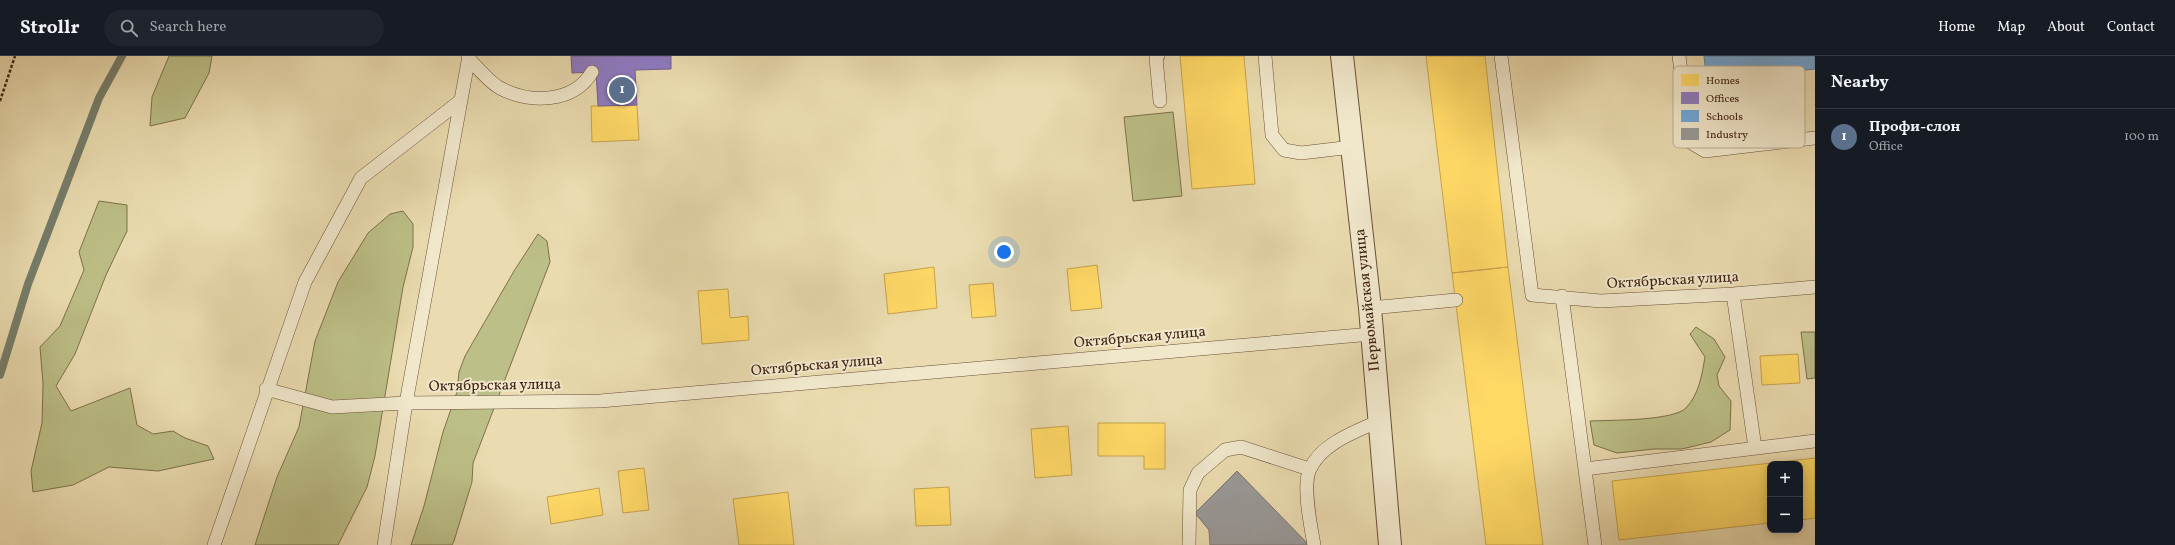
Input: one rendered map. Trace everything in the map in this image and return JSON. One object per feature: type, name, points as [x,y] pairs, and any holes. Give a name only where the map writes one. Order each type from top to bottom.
[{"type":"street","name":"Первомайская улица","points":[[1342,56],[1370,308],[1390,545]]},
{"type":"lane","points":[[1158,56],[1156,58],[1160,101]]},
{"type":"lane","points":[[1265,56],[1272,135],[1284,150],[1302,153],[1352,147]]},
{"type":"lane","name":"Октябрьская улица","points":[[1501,56],[1532,295],[1562,296],[1575,299],[1601,301],[1733,294],[1815,287]]},
{"type":"lane","points":[[1679,56],[1680,66]]},
{"type":"lane","points":[[469,57],[500,88],[527,97],[558,97],[576,90],[587,81],[592,72]]},
{"type":"lane","points":[[384,545],[406,403],[459,102],[469,57]]},
{"type":"lane","points":[[214,545],[266,389],[305,282],[361,178],[459,102]]},
{"type":"lane","points":[[1805,139],[1815,138]]},
{"type":"lane","points":[[1700,148],[1705,151],[1730,148]]},
{"type":"lane","points":[[1733,294],[1755,448]]},
{"type":"lane","points":[[1562,296],[1595,545]]},
{"type":"lane","points":[[1370,308],[1456,300]]},
{"type":"lane","name":"Октябрьская улица","points":[[266,389],[332,407],[406,403],[600,401],[1372,334]]},
{"type":"lane","points":[[1314,545],[1307,486],[1309,469],[1324,450],[1379,421]]},
{"type":"lane","points":[[1585,469],[1815,441]]},
{"type":"lane","points":[[1188,545],[1190,490],[1198,473],[1225,450],[1241,447],[1309,469]]},
{"type":"path","points":[[0,101],[15,56]]},
{"type":"green space","points":[[169,56],[212,56],[209,73],[185,118],[150,126],[152,97]]},
{"type":"green space","points":[[1173,112],[1182,196],[1133,201],[1124,117]]},
{"type":"green space","points":[[99,201],[127,205],[127,231],[106,275],[75,354],[56,386],[71,411],[130,388],[137,425],[153,434],[173,431],[185,438],[208,446],[214,459],[158,471],[109,467],[73,485],[33,492],[31,471],[42,423],[43,384],[40,347],[60,326],[84,270],[79,252]]},
{"type":"green space","points":[[403,211],[413,224],[413,247],[403,287],[375,456],[367,487],[338,545],[255,545],[277,477],[299,427],[315,341],[338,282],[368,233],[390,214]]},
{"type":"green space","points":[[538,234],[547,241],[550,262],[473,463],[472,482],[454,541],[452,545],[411,545],[424,506],[443,432],[457,392],[459,372],[465,356],[514,271]]},
{"type":"green space","points":[[1696,327],[1714,339],[1725,357],[1717,375],[1719,386],[1731,401],[1730,430],[1711,442],[1682,449],[1654,449],[1617,453],[1594,445],[1590,421],[1655,418],[1679,412],[1686,408],[1697,390],[1705,357],[1690,334]]},
{"type":"green space","points":[[1801,332],[1815,332],[1815,378],[1807,379]]},
{"type":"building: Homes","points":[[1180,56],[1244,56],[1255,184],[1192,189]]},
{"type":"building: Homes","points":[[1426,56],[1485,56],[1508,267],[1452,273]]},
{"type":"building: Homes","points":[[637,105],[639,140],[592,142],[591,106]]},
{"type":"building: Homes","points":[[1097,265],[1102,308],[1071,311],[1067,269]]},
{"type":"building: Homes","points":[[934,267],[937,308],[888,314],[884,274]]},
{"type":"building: Homes","points":[[1508,267],[1543,545],[1486,545],[1452,273]]},
{"type":"building: Homes","points":[[993,283],[996,316],[972,318],[969,285]]},
{"type":"building: Homes","points":[[728,289],[730,318],[748,316],[749,340],[702,344],[698,291]]},
{"type":"building: Homes","points":[[1798,354],[1800,383],[1762,385],[1760,356]]},
{"type":"building: Homes","points":[[1098,423],[1165,423],[1165,469],[1144,469],[1144,456],[1098,456]]},
{"type":"building: Homes","points":[[1068,426],[1072,475],[1035,478],[1031,429]]},
{"type":"building: Homes","points":[[1815,458],[1815,518],[1803,520],[1803,461],[1789,461]]},
{"type":"building: Homes","points":[[1767,463],[1767,523],[1619,540],[1612,481]]},
{"type":"building: Homes","points":[[644,468],[649,510],[623,513],[618,471]]},
{"type":"building: Homes","points":[[949,487],[951,525],[916,526],[914,489]]},
{"type":"building: Homes","points":[[599,488],[603,515],[551,524],[547,497]]},
{"type":"building: Homes","points":[[788,492],[794,545],[739,545],[733,499]]},
{"type":"building: Offices","points":[[571,56],[671,56],[671,69],[635,70],[637,105],[598,106],[596,72],[572,73]]},
{"type":"building: Schools","points":[[1704,56],[1815,56],[1815,69],[1805,70],[1805,66],[1705,66]]},
{"type":"building: Industry","points":[[1237,471],[1309,545],[1210,545],[1209,530],[1195,513]]},
{"type":"waterway","points":[[0,375],[28,284],[99,98],[122,56]]},
{"type":"place","name":"Профи-слон","points":[[622,90]]}]
